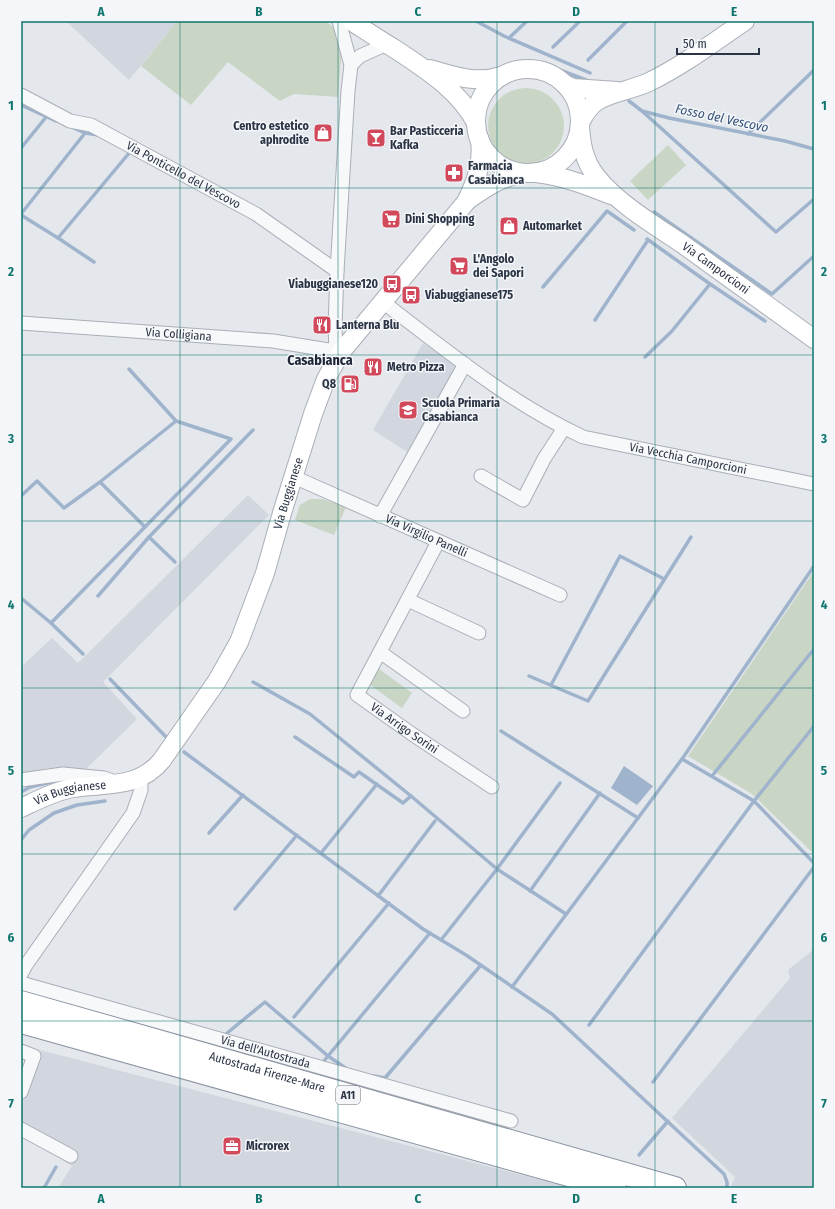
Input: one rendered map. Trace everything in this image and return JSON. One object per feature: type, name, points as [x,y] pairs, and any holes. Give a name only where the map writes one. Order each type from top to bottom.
[{"type":"highway","name":"Autostrada Firenze-Mare","points":[[21,1002],[675,1188]]},
{"type":"highway","name":"Autostrada Firenze-Mare","points":[[21,1022],[614,1188]]},
{"type":"main road","points":[[349,21],[421,67],[460,100],[476,123]]},
{"type":"main road","points":[[466,202],[495,182],[504,178],[543,171],[564,159],[574,146],[580,124],[588,110],[596,101],[661,76],[745,21]]},
{"type":"main road","points":[[421,67],[444,74],[485,80],[501,76],[512,71],[536,69],[551,74],[564,84],[573,88],[622,91]]},
{"type":"main road","points":[[466,202],[476,182],[481,154],[480,140],[476,123],[476,112],[482,97],[491,84],[501,76]]},
{"type":"main road","points":[[564,84],[575,98],[578,106],[580,139],[589,166],[596,177],[617,198]]},
{"type":"main road","points":[[480,140],[485,151],[496,162],[511,170],[561,177],[586,185],[617,198]]},
{"type":"main road","name":"Via Camporcioni","points":[[617,198],[740,284],[814,339]]},
{"type":"main road","name":"Via Buggianese","points":[[21,808],[52,794],[72,788],[121,784],[141,778],[152,771],[162,760],[214,685],[236,647],[265,573],[304,440],[322,389],[339,352],[383,302],[466,202]]},
{"type":"street","points":[[339,352],[335,327],[337,271],[348,91],[351,65],[349,21]]},
{"type":"street","points":[[351,65],[360,56],[387,44]]},
{"type":"street","name":"Via Ponticello del Vescovo","points":[[21,95],[70,121],[91,125],[256,214],[337,271]]},
{"type":"street","name":"Via Vecchia Camporcioni","points":[[383,302],[504,392],[564,428],[584,437],[814,484]]},
{"type":"street","name":"Via Colligiana","points":[[21,323],[273,342],[339,352]]},
{"type":"street","points":[[380,516],[465,364]]},
{"type":"street","points":[[481,476],[523,500],[544,459],[564,428]]},
{"type":"street","name":"Via Virgilio Panelli","points":[[294,477],[560,595]]},
{"type":"street","name":"Via Arrigo Sorini","points":[[438,542],[357,695],[412,734],[492,787]]},
{"type":"street","points":[[408,600],[479,633]]},
{"type":"street","points":[[380,652],[463,710]]},
{"type":"street","name":"Via Buggianese","points":[[21,780],[63,774],[104,778],[121,784]]},
{"type":"street","points":[[21,974],[26,964],[133,814],[141,790],[141,778]]},
{"type":"street","name":"Via dell'Autostrada","points":[[21,983],[511,1120]]},
{"type":"street","points":[[21,1051],[34,1056],[21,1092]]},
{"type":"street","points":[[21,1129],[71,1156]]},
{"type":"shaded area","points":[[66,21],[177,21],[129,80]]},
{"type":"shaded area","name":"Scuola Primaria Casabianca","points":[[423,343],[457,366],[409,453],[373,430]]},
{"type":"shaded area","points":[[248,495],[269,515],[103,682],[137,719],[86,769],[47,768],[21,775],[21,667],[52,638],[78,663]]},
{"type":"shaded area","points":[[814,949],[814,1188],[730,1188],[735,1177],[672,1118],[790,978],[788,970]]},
{"type":"shaded area","points":[[40,1050],[572,1188],[58,1188],[72,1166],[21,1134],[21,1100]]},
{"type":"green space","points":[[177,21],[324,21],[343,33],[338,97],[294,94],[280,101],[228,62],[191,105],[141,66]]},
{"type":"green space","points":[[526,88],[540,91],[553,99],[561,112],[564,126],[561,140],[553,153],[540,161],[526,164],[512,161],[499,153],[491,140],[488,126],[491,112],[499,99],[512,91]]},
{"type":"green space","points":[[668,145],[686,165],[648,200],[630,181]]},
{"type":"green space","points":[[310,499],[322,499],[346,507],[334,535],[295,520],[300,505]]},
{"type":"green space","points":[[814,571],[814,854],[752,794],[688,756]]},
{"type":"green space","points":[[379,669],[412,693],[402,708],[369,684]]},
{"type":"water","points":[[624,766],[653,786],[637,805],[611,788]]},
{"type":"waterway","name":"Fosso del Vescovo","points":[[476,21],[504,36],[590,73]]},
{"type":"waterway","points":[[509,38],[527,21]]},
{"type":"waterway","points":[[553,47],[580,21]]},
{"type":"waterway","points":[[588,60],[627,21]]},
{"type":"waterway","points":[[500,69],[532,63],[552,67],[586,80]]},
{"type":"waterway","points":[[748,134],[814,70]]},
{"type":"waterway","name":"Fosso del Vescovo","points":[[629,101],[642,111],[669,118],[785,141],[814,149]]},
{"type":"waterway","points":[[21,105],[56,121]]},
{"type":"waterway","points":[[642,111],[776,232],[814,199]]},
{"type":"waterway","points":[[21,148],[47,116]]},
{"type":"waterway","points":[[69,126],[85,133],[99,135]]},
{"type":"waterway","points":[[21,214],[85,133]]},
{"type":"waterway","points":[[58,238],[130,152]]},
{"type":"waterway","points":[[543,287],[607,211],[634,230]]},
{"type":"waterway","points":[[654,212],[772,294],[814,256]]},
{"type":"waterway","points":[[21,215],[94,262]]},
{"type":"waterway","points":[[647,239],[765,321]]},
{"type":"waterway","points":[[595,320],[648,240]]},
{"type":"waterway","points":[[645,357],[672,331],[710,284]]},
{"type":"waterway","points":[[51,623],[231,439],[176,421],[129,369]]},
{"type":"waterway","points":[[21,496],[37,481],[64,508],[100,482],[176,421]]},
{"type":"waterway","points":[[98,596],[149,537],[253,430]]},
{"type":"waterway","points":[[100,482],[145,527]]},
{"type":"waterway","points":[[149,537],[175,562]]},
{"type":"waterway","points":[[529,676],[588,701],[691,537]]},
{"type":"waterway","points":[[551,685],[620,556],[664,579]]},
{"type":"waterway","points":[[512,987],[682,759],[814,566]]},
{"type":"waterway","points":[[21,598],[51,623],[83,654]]},
{"type":"waterway","points":[[712,776],[814,649]]},
{"type":"waterway","points":[[110,679],[168,739]]},
{"type":"waterway","points":[[253,682],[310,714],[411,796],[497,869],[566,914]]},
{"type":"waterway","points":[[589,1025],[754,801],[814,726]]},
{"type":"waterway","points":[[501,731],[638,818]]},
{"type":"waterway","points":[[295,737],[354,777],[359,772],[403,803],[411,796]]},
{"type":"waterway","points":[[184,752],[423,929],[466,955],[552,1014],[724,1174],[727,1182],[727,1188]]},
{"type":"waterway","points":[[682,759],[754,801],[814,863]]},
{"type":"waterway","points":[[21,792],[30,787],[52,782]]},
{"type":"waterway","points":[[441,940],[497,869],[560,783]]},
{"type":"waterway","points":[[321,853],[377,784]]},
{"type":"waterway","points":[[530,891],[600,793]]},
{"type":"waterway","points":[[209,833],[243,795]]},
{"type":"waterway","points":[[21,840],[29,830],[54,813],[77,805],[105,801]]},
{"type":"waterway","points":[[378,896],[435,821]]},
{"type":"waterway","points":[[235,909],[297,835]]},
{"type":"waterway","points":[[653,1082],[814,867]]},
{"type":"waterway","points":[[294,1017],[389,903]]},
{"type":"waterway","points":[[323,1062],[430,933]]},
{"type":"waterway","points":[[374,1076],[385,1078],[481,965]]},
{"type":"waterway","points":[[226,1034],[265,1002],[328,1056],[347,1069]]},
{"type":"waterway","points":[[639,1155],[668,1121]]},
{"type":"waterway","points":[[44,1188],[56,1167]]},
{"type":"place","name":"Centro estetico aphrodite","points":[[323,133]]},
{"type":"place","name":"Bar Pasticceria Kafka","points":[[376,138]]},
{"type":"place","name":"Farmacia Casabianca","points":[[454,173]]},
{"type":"place","name":"Dini Shopping","points":[[391,219]]},
{"type":"place","name":"Automarket","points":[[509,226]]},
{"type":"place","name":"L'Angolo dei Sapori","points":[[459,266]]},
{"type":"place","name":"Viabuggianese120","points":[[392,284]]},
{"type":"place","name":"Viabuggianese175","points":[[411,295]]},
{"type":"place","name":"Lanterna Blu","points":[[322,325]]},
{"type":"place","name":"Metro Pizza","points":[[373,367]]},
{"type":"place","name":"Q8","points":[[350,384]]},
{"type":"place","name":"Scuola Primaria Casabianca","points":[[408,410]]},
{"type":"place","name":"Microrex","points":[[232,1146]]},
{"type":"district","name":"Casabianca","points":[[320,360]]}]
